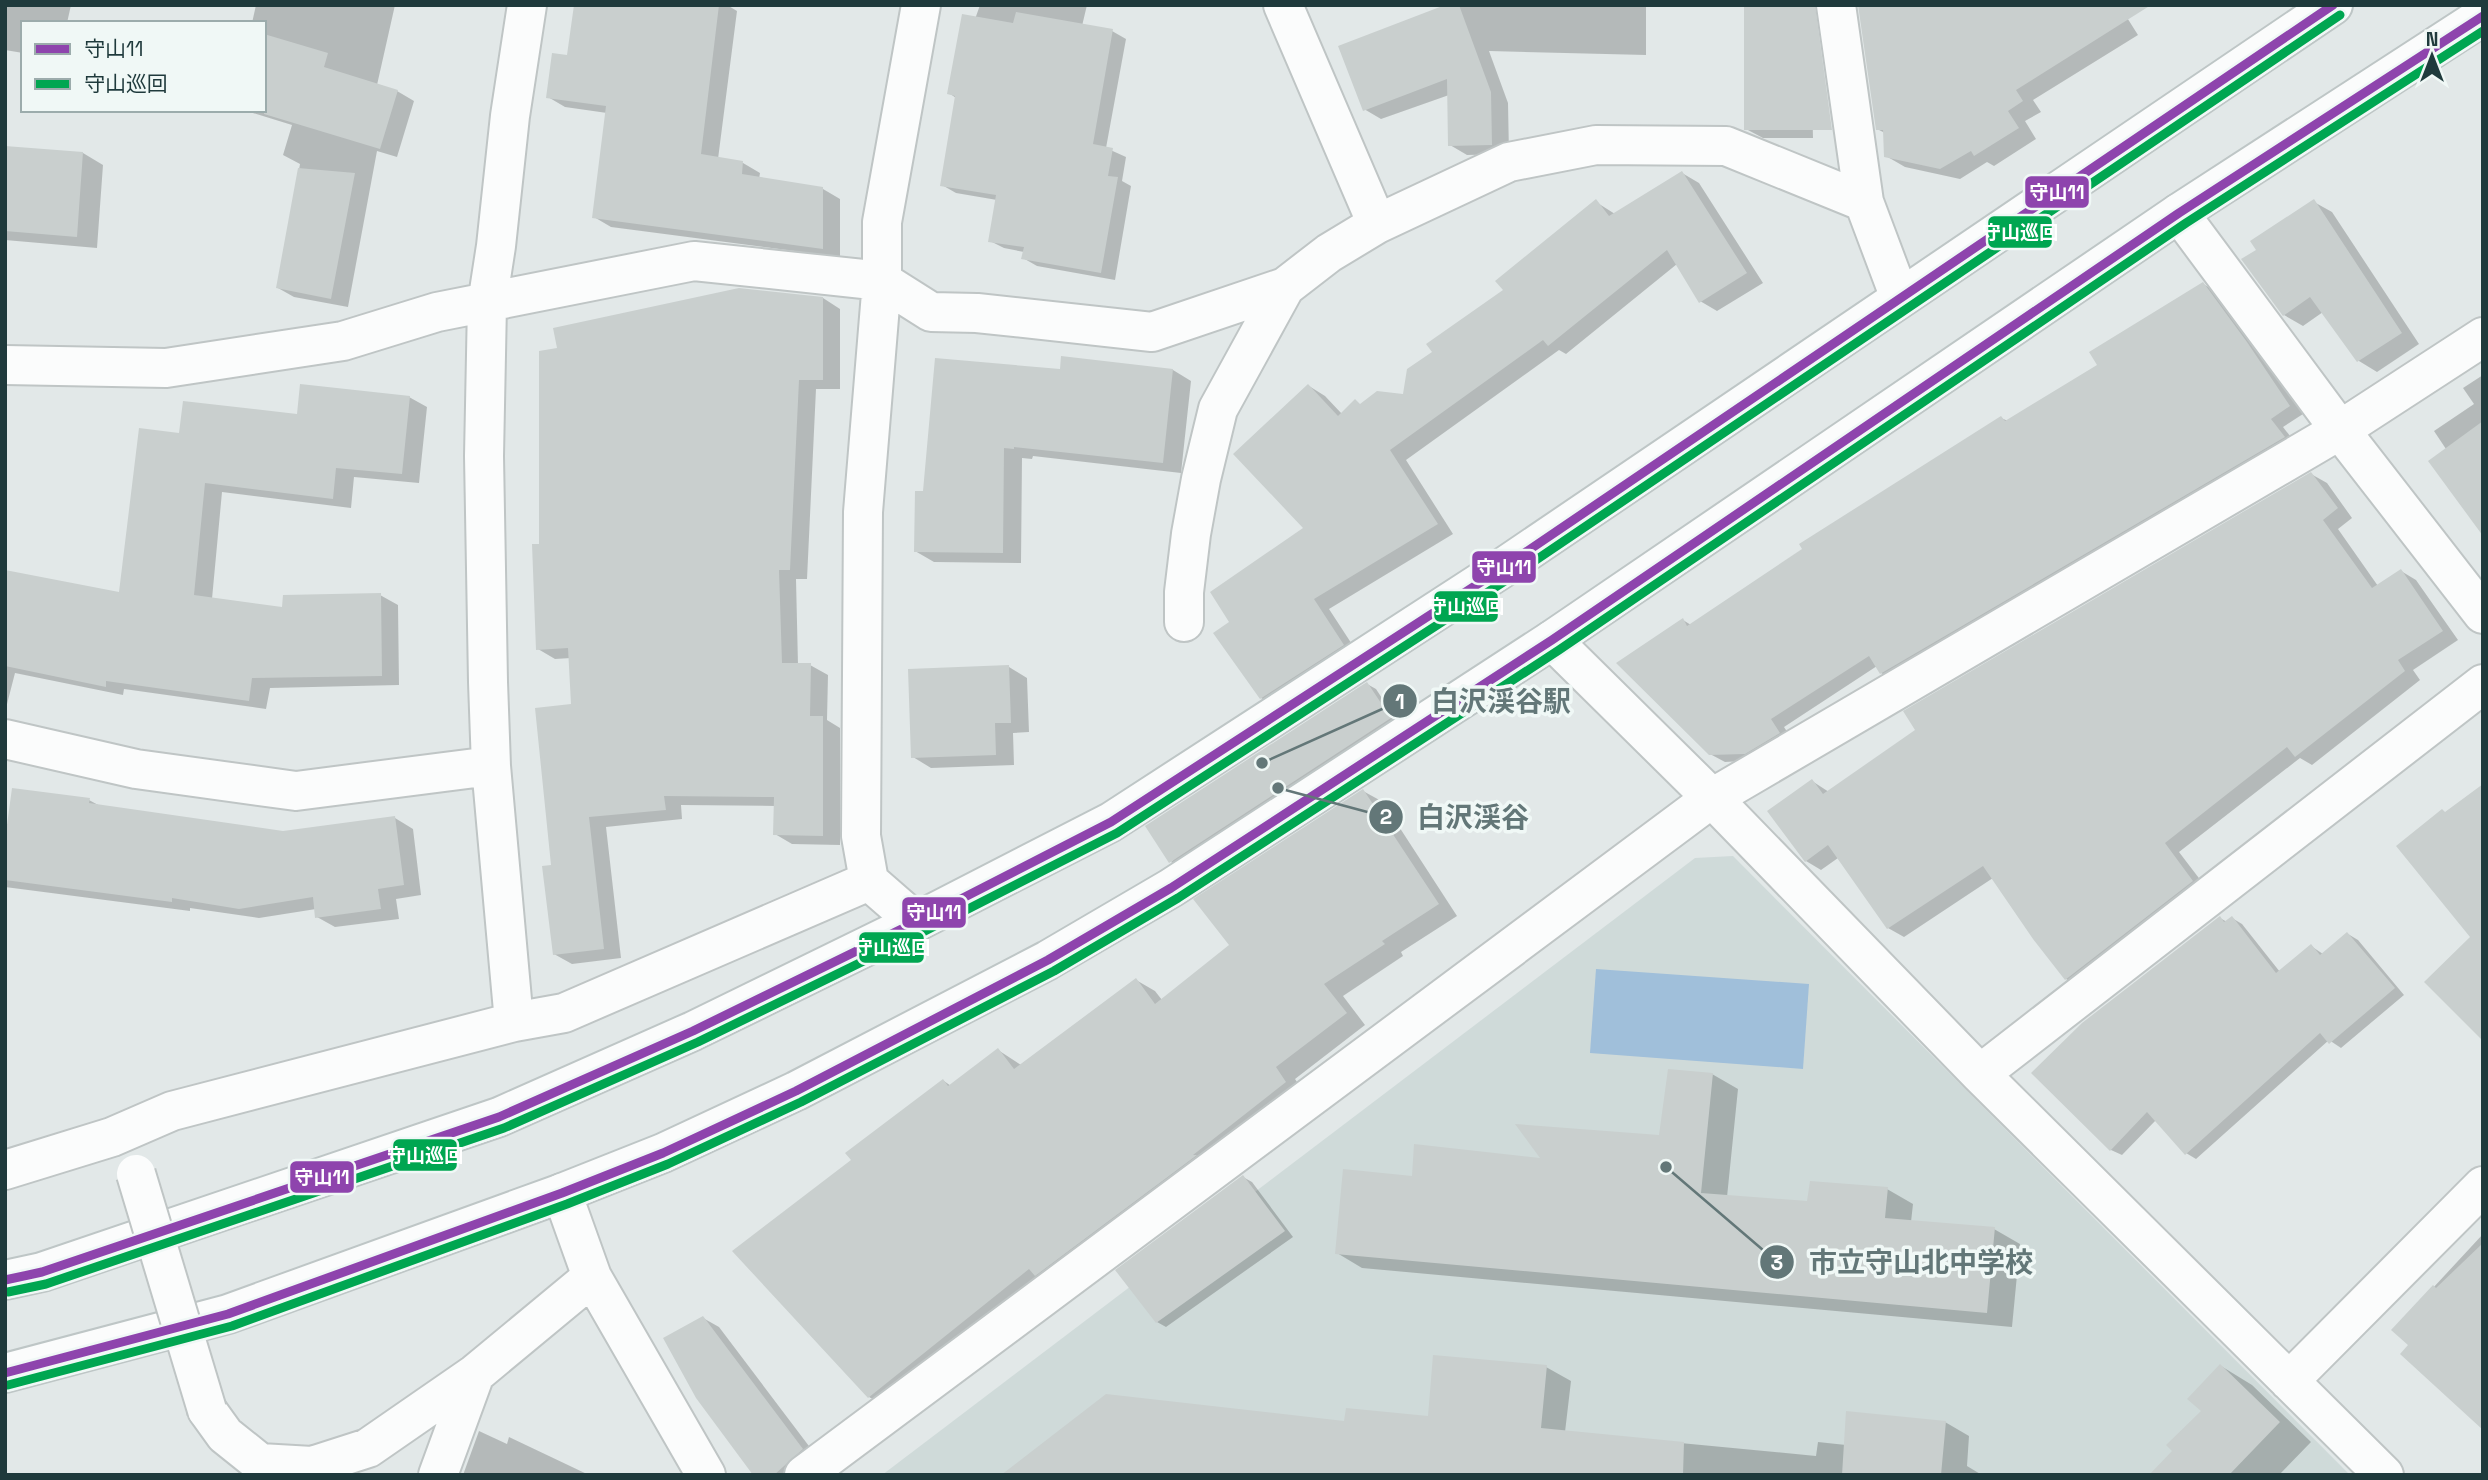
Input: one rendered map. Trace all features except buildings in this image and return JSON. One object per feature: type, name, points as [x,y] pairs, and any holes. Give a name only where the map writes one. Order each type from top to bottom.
[{"type":"street","points":[[514,1022],[492,766],[484,456],[487,304],[510,116],[527,5]]},
{"type":"street","points":[[916,922],[869,881],[861,836],[863,512],[882,281],[881,222],[921,5]]},
{"type":"street","points":[[1283,5],[1377,224]]},
{"type":"street","points":[[1836,5],[1864,202],[1900,298]]},
{"type":"street","points":[[5,1280],[42,1272],[499,1117],[693,1031],[916,922],[1111,822],[1501,569],[2333,5]]},
{"type":"street","points":[[5,1373],[228,1314],[562,1193],[663,1153],[796,1091],[1048,960],[1171,888],[1552,640],[2179,213],[2483,16]]},
{"type":"street","points":[[5,365],[166,368],[343,341],[437,312],[694,261],[882,281],[931,312],[977,313],[1152,332],[1285,288],[1329,253],[1377,224],[1508,162],[1596,145],[1726,146],[1864,202]]},
{"type":"street","points":[[2179,213],[2340,430],[2483,614]]},
{"type":"street","points":[[1184,622],[1184,593],[1191,534],[1218,409],[1285,288]]},
{"type":"street","points":[[804,1475],[1712,798],[2340,430],[2483,337]]},
{"type":"street","points":[[1552,640],[1712,798],[1980,1074],[2384,1475]]},
{"type":"street","points":[[1980,1074],[2483,684]]},
{"type":"street","points":[[5,739],[136,769],[296,791],[492,766]]},
{"type":"street","points":[[5,1170],[113,1137],[172,1111],[514,1022],[565,1013],[869,881]]},
{"type":"street","points":[[113,1137],[136,1174],[207,1410],[225,1435],[260,1463],[312,1465],[368,1448],[475,1374],[592,1277]]},
{"type":"street","points":[[2289,1381],[2483,1186]]},
{"type":"street","points":[[562,1193],[592,1277],[706,1475]]},
{"type":"street","points":[[438,1475],[475,1374]]},
{"type":"shaded area","points":[[1733,856],[2350,1475],[882,1475],[1695,858]]},
{"type":"water","points":[[1596,969],[1809,984],[1803,1069],[1590,1053]]},
{"type":"transit line","name":"守山11","points":[[5,1280],[42,1272],[499,1117],[693,1031],[916,922],[1111,822],[1501,569],[2333,5]]},
{"type":"transit line","name":"守山巡回","points":[[8,1292],[46,1284],[504,1128],[698,1042],[1117,833],[1508,579],[2340,15]]},
{"type":"transit line","name":"守山11","points":[[5,1373],[228,1314],[562,1193],[663,1153],[796,1091],[1048,960],[1171,888],[1552,640],[2179,213],[2483,16]]},
{"type":"transit line","name":"守山巡回","points":[[8,1385],[232,1326],[567,1204],[668,1164],[801,1102],[1054,971],[1178,898],[1559,650],[2186,223],[2483,31]]},
{"type":"place","name":"白沢渓谷駅","points":[[1262,763]]},
{"type":"place","name":"白沢渓谷","points":[[1278,788]]},
{"type":"place","name":"市立守山北中学校","points":[[1666,1167]]}]
